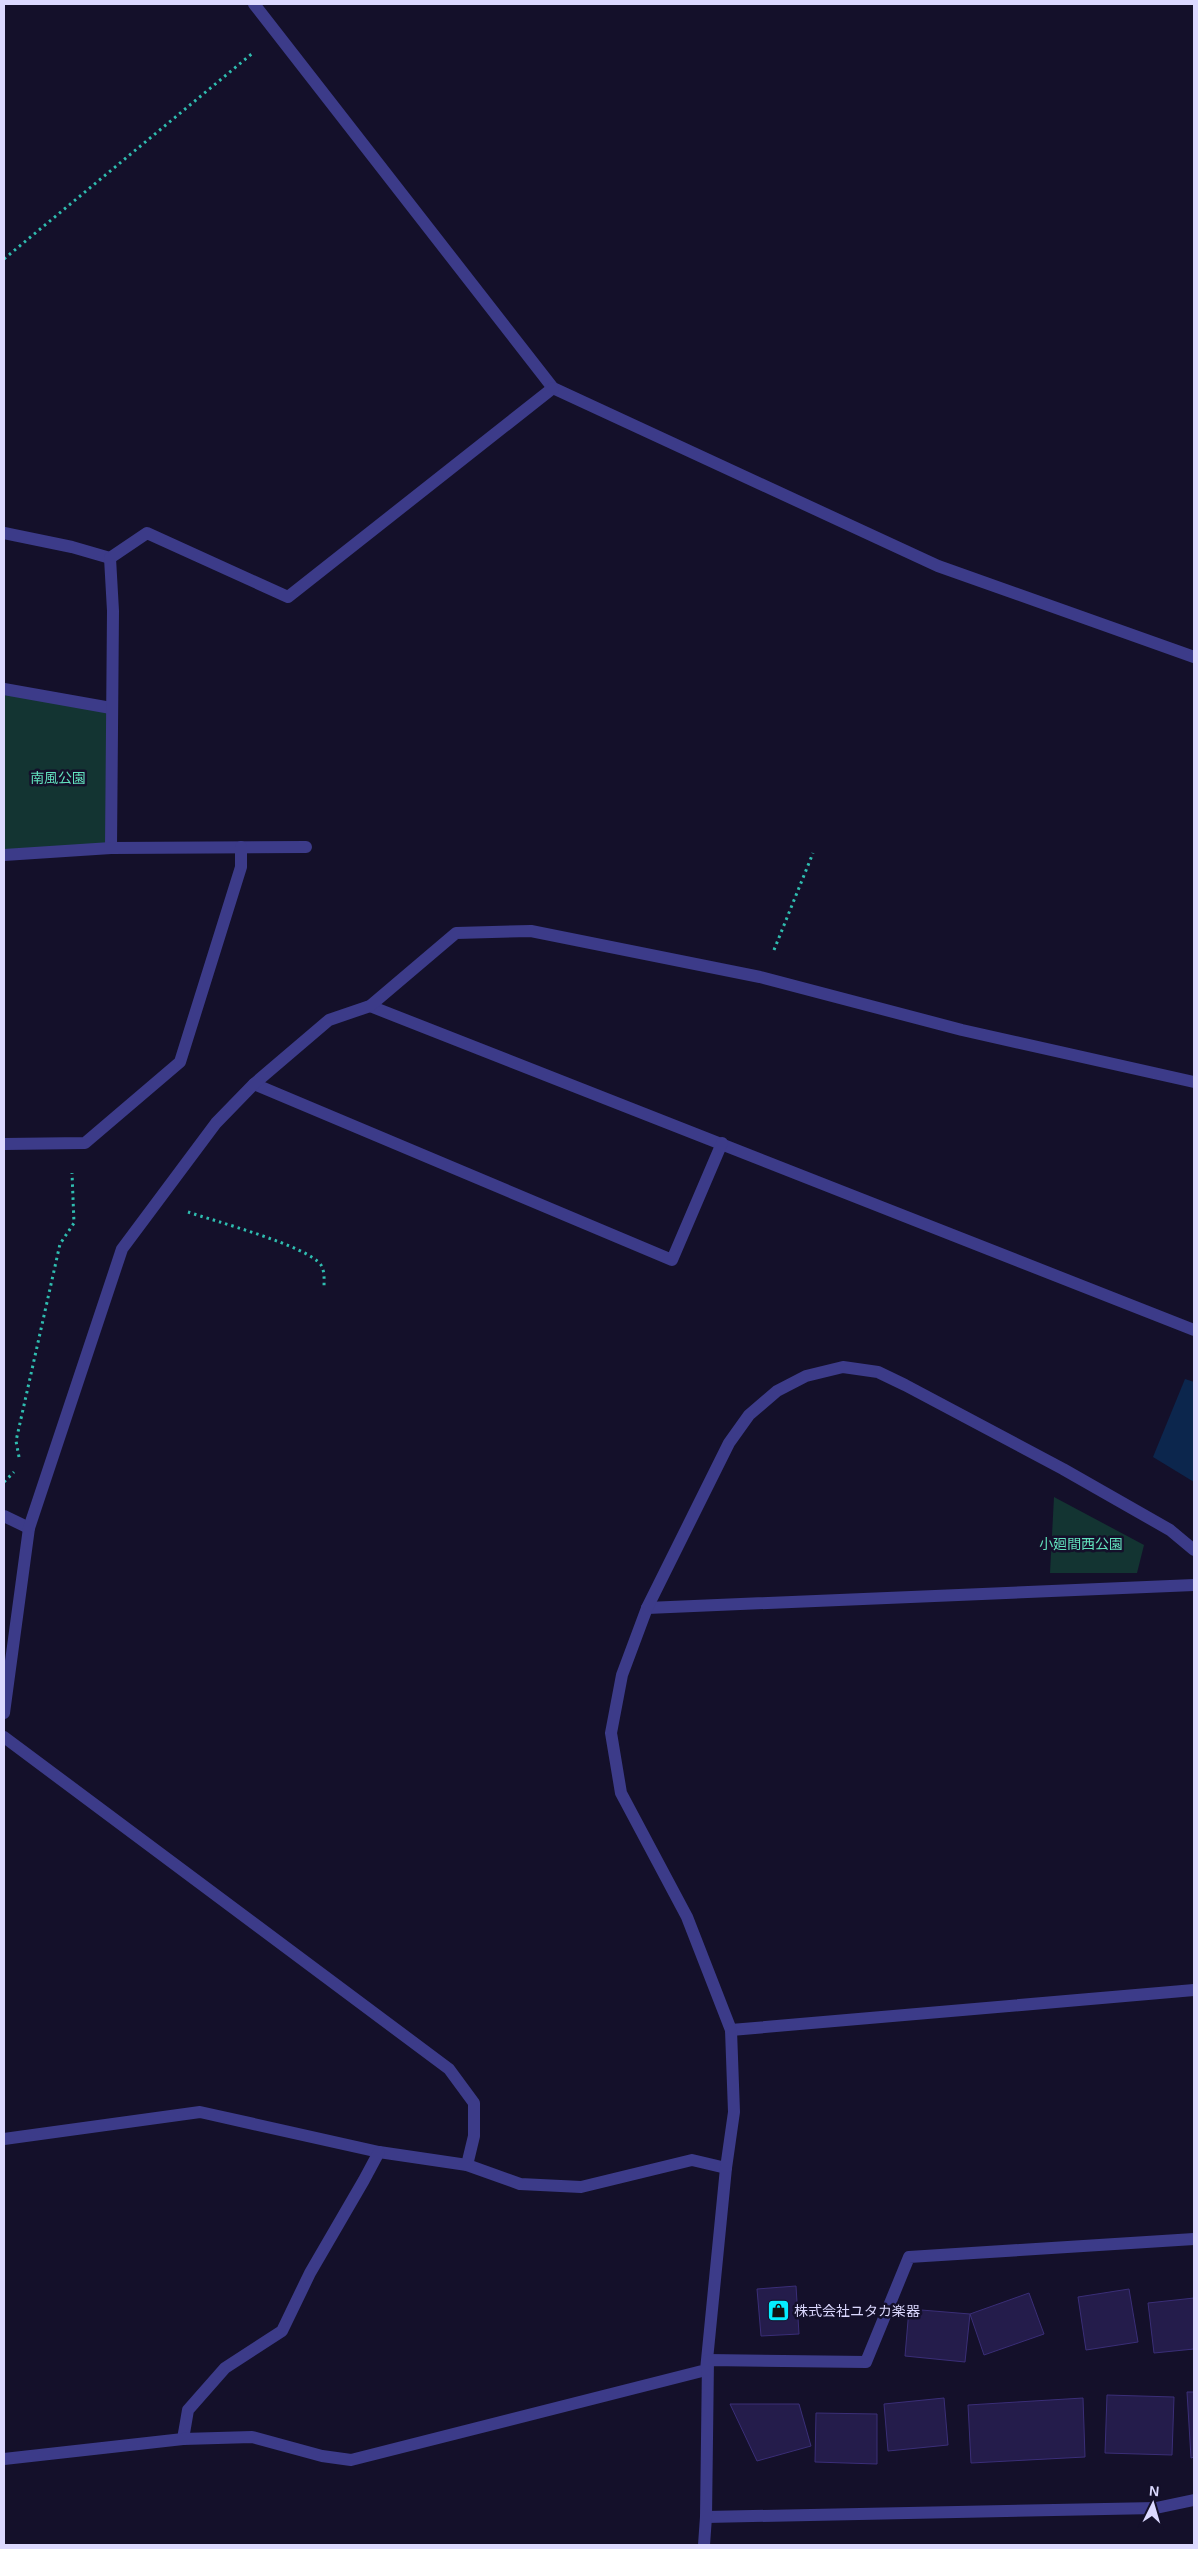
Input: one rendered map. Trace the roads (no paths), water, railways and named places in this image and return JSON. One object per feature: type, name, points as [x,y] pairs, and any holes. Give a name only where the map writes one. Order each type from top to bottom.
[{"type":"street","points":[[254,4],[553,388],[938,566],[1194,657]]},
{"type":"street","points":[[110,558],[146,533],[288,597],[553,388]]},
{"type":"street","points":[[4,533],[72,547],[110,558]]},
{"type":"street","points":[[110,558],[113,611],[111,708],[112,848]]},
{"type":"street","points":[[4,689],[111,708]]},
{"type":"street","points":[[4,855],[112,848],[306,846]]},
{"type":"street","points":[[4,1144],[85,1143],[180,1062],[241,867],[241,847]]},
{"type":"street","points":[[4,1713],[29,1528],[122,1249],[216,1123],[254,1084],[329,1020],[370,1006],[456,933],[531,931],[760,977],[962,1030],[1194,1082]]},
{"type":"street","points":[[370,1006],[1194,1330]]},
{"type":"street","points":[[254,1084],[672,1260],[722,1143]]},
{"type":"street","points":[[704,2545],[708,2360],[726,2168],[734,2112],[731,2030],[687,1917],[621,1792],[611,1733],[622,1675],[647,1608],[729,1443],[749,1415],[777,1391],[806,1376],[843,1367],[878,1372],[905,1384],[1080,1478],[1170,1530],[1194,1550]]},
{"type":"street","points":[[4,1516],[29,1528]]},
{"type":"street","points":[[647,1608],[1194,1585]]},
{"type":"street","points":[[4,1728],[4,1737],[449,2069],[474,2103],[474,2136],[467,2165]]},
{"type":"street","points":[[731,2030],[1194,1990]]},
{"type":"street","points":[[4,2139],[200,2112],[379,2152],[467,2165],[520,2184],[581,2187],[692,2160],[726,2168]]},
{"type":"street","points":[[182,2438],[188,2410],[225,2368],[282,2331],[310,2273],[379,2152]]},
{"type":"street","points":[[708,2360],[866,2362],[909,2257],[1194,2239]]},
{"type":"street","points":[[4,2459],[182,2438],[252,2437],[322,2456],[351,2460],[706,2370],[708,2360]]},
{"type":"street","points":[[706,2517],[1156,2508],[1194,2500]]},
{"type":"water","points":[[1185,1379],[1194,1382],[1194,1482],[1153,1457]]},
{"type":"place","name":"株式会社ユタカ楽器","points":[[778,2311]]},
{"type":"park label","name":"南風公園","points":[[58,778]]},
{"type":"park label","name":"小廻間西公園","points":[[1081,1544]]}]
